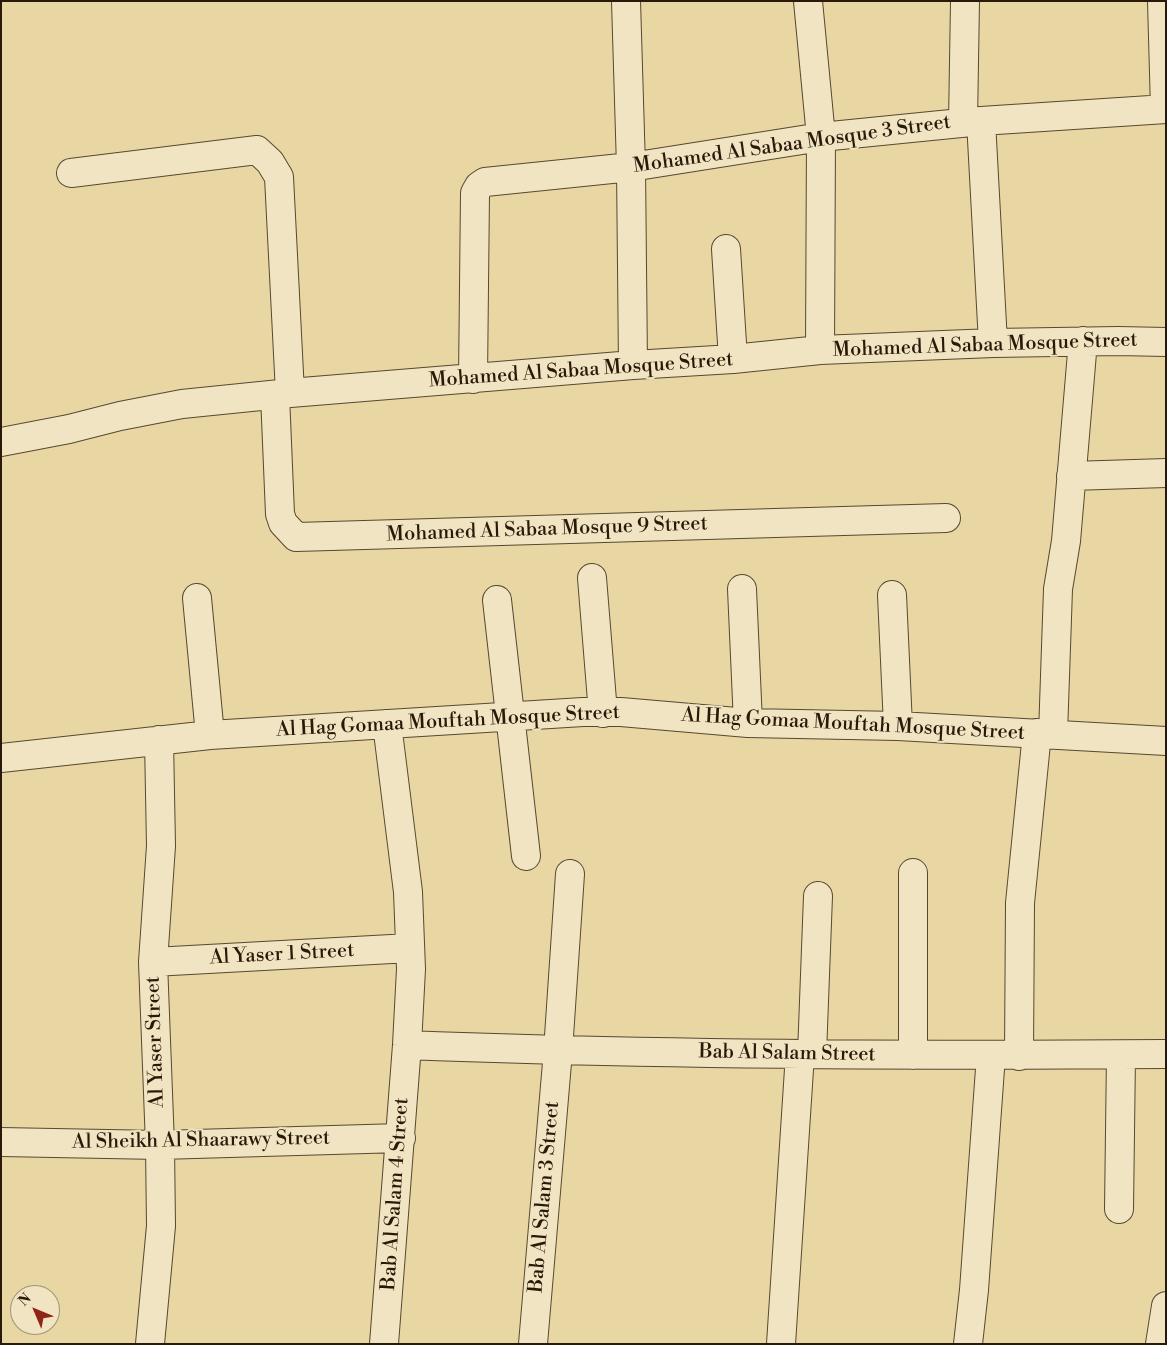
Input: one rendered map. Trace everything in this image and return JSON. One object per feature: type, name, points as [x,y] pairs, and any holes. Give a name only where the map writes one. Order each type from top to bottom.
[{"type":"street","points":[[626,1],[631,167],[633,365]]},
{"type":"street","points":[[808,1],[821,137],[820,350]]},
{"type":"street","points":[[965,1],[972,122],[993,343]]},
{"type":"street","points":[[1162,1],[1165,109]]},
{"type":"street","name":"Mohamed Al Sabaa Mosque 3 Street","points":[[473,379],[475,193],[479,186],[485,182],[631,167],[821,137],[972,122],[1165,109]]},
{"type":"street","points":[[70,173],[257,150],[270,162],[278,177],[282,394]]},
{"type":"street","points":[[726,249],[733,359]]},
{"type":"street","points":[[1019,1056],[1020,903],[1045,734],[1058,589],[1066,541],[1083,341]]},
{"type":"street","name":"Mohamed Al Sabaa Mosque Street","points":[[1,442],[182,404],[282,394],[633,365],[733,359],[820,350],[993,343],[1166,342]]},
{"type":"street","name":"Mohamed Al Sabaa Mosque 9 Street","points":[[282,394],[280,514],[283,523],[296,537],[946,518]]},
{"type":"street","points":[[1071,476],[1166,473]]},
{"type":"street","points":[[592,578],[603,713]]},
{"type":"street","points":[[742,589],[748,723]]},
{"type":"street","points":[[892,595],[898,726]]},
{"type":"street","points":[[197,598],[210,735]]},
{"type":"street","points":[[497,600],[526,856]]},
{"type":"street","name":"Al Hag Gomaa Mouftah Mosque Street","points":[[1,758],[210,735],[565,712],[621,712],[748,723],[898,726],[1166,741]]},
{"type":"street","name":"Bab Al Salam 4 Street","points":[[384,1344],[401,1138],[411,969],[408,892],[387,724]]},
{"type":"street","name":"Al Yaser Street","points":[[150,1344],[161,1226],[154,962],[161,846],[159,740]]},
{"type":"street","points":[[913,872],[913,1055]]},
{"type":"street","name":"Bab Al Salam 3 Street","points":[[533,1344],[558,1051],[570,874]]},
{"type":"street","points":[[781,1344],[818,896]]},
{"type":"street","name":"Al Yaser 1 Street","points":[[154,962],[410,948]]},
{"type":"street","name":"Bab Al Salam Street","points":[[407,1045],[558,1051],[806,1054],[1019,1056],[1166,1054]]},
{"type":"street","points":[[968,1344],[974,1290],[991,1055]]},
{"type":"street","points":[[1119,1209],[1121,1055]]},
{"type":"street","name":"Al Sheikh Al Shaarawy Street","points":[[1,1142],[160,1144],[401,1138]]},
{"type":"street","points":[[1160,1344],[1166,1306]]}]
